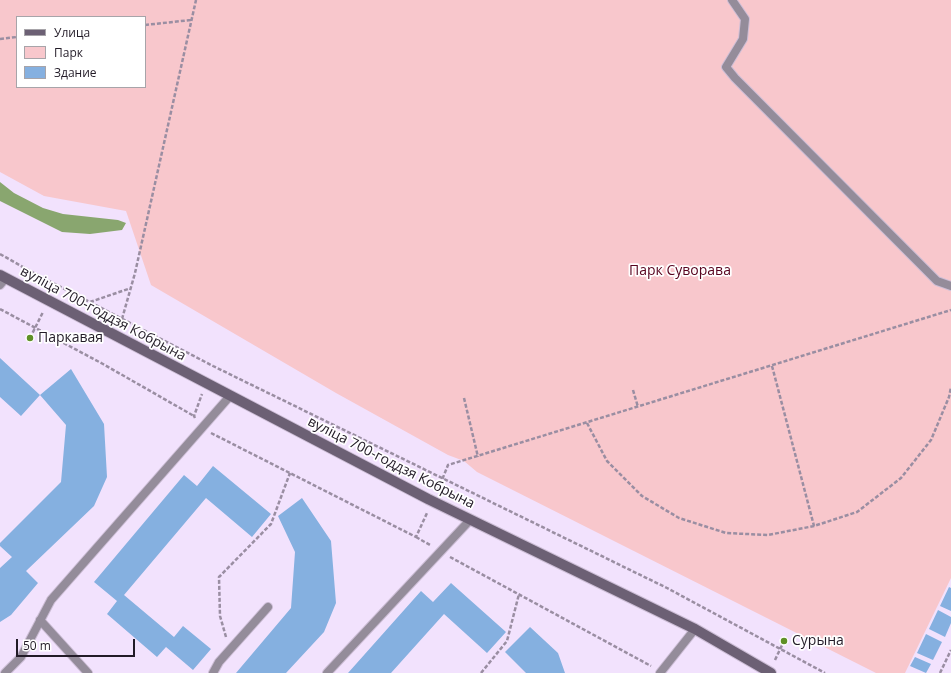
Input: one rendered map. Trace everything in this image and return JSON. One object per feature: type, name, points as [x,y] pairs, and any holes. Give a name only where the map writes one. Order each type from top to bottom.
[{"type":"street","name":"вуліца 700-годдзя Кобрына","points":[[2,280],[48,302],[470,520],[694,629],[770,672]]},
{"type":"lane","points":[[732,0],[745,19],[743,39],[726,67],[735,78],[938,281],[951,286]]},
{"type":"lane","points":[[5,673],[21,657],[51,600],[230,396]]},
{"type":"lane","points":[[327,673],[470,520]]},
{"type":"lane","points":[[213,673],[230,650],[268,607]]},
{"type":"lane","points":[[40,620],[88,673]]},
{"type":"lane","points":[[661,672],[694,629]]},
{"type":"path","points":[[122,319],[131,288],[196,0]]},
{"type":"path","points":[[146,25],[191,20]]},
{"type":"path","points":[[0,39],[16,37]]},
{"type":"path","points":[[0,254],[213,366],[443,480],[667,588],[780,649],[819,672],[825,673]]},
{"type":"path","points":[[90,302],[131,288]]},
{"type":"path","points":[[30,338],[48,302]]},
{"type":"path","points":[[0,309],[194,416],[201,428],[416,537],[440,552],[661,672]]},
{"type":"path","points":[[416,537],[443,480],[448,465],[951,310]]},
{"type":"path","points":[[194,416],[213,366]]},
{"type":"path","points":[[772,366],[814,526]]},
{"type":"path","points":[[587,422],[606,460],[642,496],[679,518],[726,533],[768,535],[814,526],[857,512],[901,478],[931,440],[950,397],[951,387]]},
{"type":"path","points":[[633,390],[638,407]]},
{"type":"path","points":[[464,398],[478,457]]},
{"type":"path","points":[[230,650],[220,616],[219,577],[271,524],[290,474]]},
{"type":"path","points":[[481,673],[507,641],[519,594]]},
{"type":"path","points":[[770,672],[784,641]]},
{"type":"path","points":[[940,673],[951,650]]},
{"type":"green space","name":"Парк Суворава","points":[[0,0],[951,0],[951,578],[905,673],[876,673],[477,472],[464,461],[448,455],[336,393],[151,285],[126,211],[44,196],[0,172]]},
{"type":"shaded area","points":[[0,182],[14,193],[43,208],[63,214],[118,220],[126,223],[122,230],[90,234],[62,232],[0,201]]},
{"type":"building","points":[[0,358],[40,395],[21,416],[0,397]]},
{"type":"building","points":[[71,369],[104,424],[107,477],[94,506],[26,571],[38,583],[11,615],[0,622],[0,568],[12,557],[0,546],[0,543],[61,482],[66,425],[40,395]]},
{"type":"building","points":[[213,466],[271,514],[252,537],[206,498],[124,595],[174,637],[183,626],[211,649],[193,670],[166,647],[157,657],[107,614],[117,601],[94,582],[184,475],[197,486]]},
{"type":"building","points":[[302,498],[331,541],[336,603],[324,632],[286,673],[236,673],[291,608],[295,552],[278,516]]},
{"type":"building","points":[[451,583],[506,632],[487,653],[444,614],[391,673],[348,673],[421,591],[433,602]]},
{"type":"building","points":[[949,587],[951,588],[951,611],[940,606]]},
{"type":"building","points":[[938,610],[951,617],[951,623],[945,637],[929,629]]},
{"type":"building","points":[[530,627],[558,653],[565,673],[526,673],[505,652]]},
{"type":"building","points":[[926,634],[942,642],[933,660],[917,653]]},
{"type":"building","points":[[915,657],[931,664],[926,673],[910,666]]},
{"type":"place","name":"Паркавая","points":[[30,338]]},
{"type":"place","name":"Сурына","points":[[784,641]]}]
